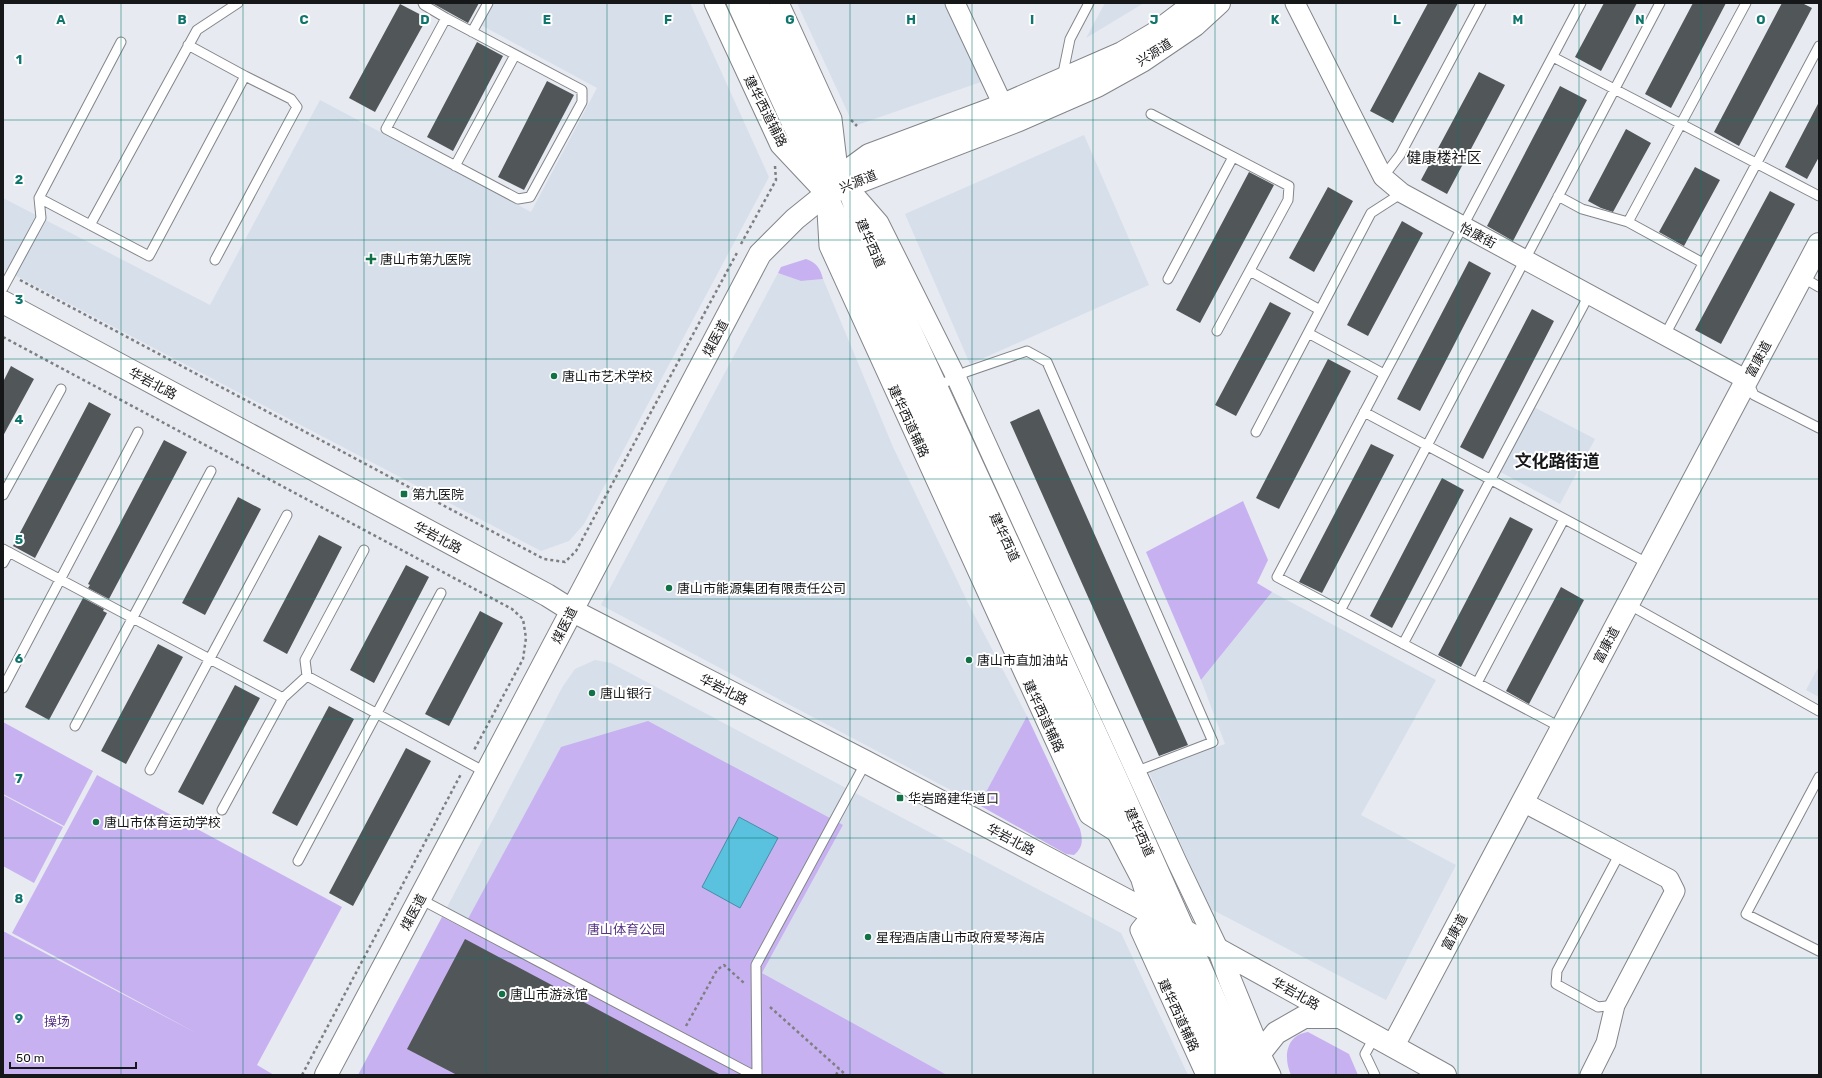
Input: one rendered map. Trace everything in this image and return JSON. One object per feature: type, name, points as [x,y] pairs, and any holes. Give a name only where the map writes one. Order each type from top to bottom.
[{"type":"street","name":"建华西道辅路","points":[[714,3],[780,145],[826,194]]},
{"type":"street","name":"建华西道","points":[[738,3],[1118,834],[1142,878],[1153,914],[1228,1075]]},
{"type":"street","name":"建华西道","points":[[757,3],[843,182],[936,387],[1127,776],[1183,930],[1249,1075]]},
{"type":"street","points":[[955,3],[1003,105]]},
{"type":"street","name":"兴源道","points":[[826,194],[843,182],[870,155],[1003,105],[1122,53],[1154,34],[1195,3]]},
{"type":"street","name":"兴源道","points":[[843,182],[878,173],[1019,120],[1098,86],[1148,57],[1195,25],[1219,3]]},
{"type":"street","name":"怡康街","points":[[1295,3],[1383,177],[1402,193],[1462,227],[1747,380]]},
{"type":"street","points":[[781,4],[832,119],[843,182],[879,223],[956,377],[1127,776],[1219,950],[1260,1053],[1271,1075]]},
{"type":"street","name":"煤医道","points":[[326,1075],[488,773],[571,610],[760,254],[795,219],[826,194]]},
{"type":"street","name":"富康道","points":[[1384,1041],[1523,802],[1747,380],[1810,282],[1819,244]]},
{"type":"street","name":"华岩北路","points":[[3,302],[547,595],[571,610],[866,762],[1183,930],[1445,1075]]},
{"type":"street","points":[[1523,802],[1669,879],[1675,891],[1615,1005],[1606,1043],[1590,1075]]},
{"type":"street","name":"建华西道辅路","points":[[1153,914],[1140,930],[1206,1075]]},
{"type":"street","points":[[1249,1075],[1260,1053],[1276,1033],[1304,1017],[1339,1017]]},
{"type":"lane","points":[[90,225],[197,30],[238,3]]},
{"type":"lane","points":[[423,3],[446,18],[582,90],[582,102],[530,197],[518,199],[386,129],[446,18]]},
{"type":"lane","points":[[472,32],[488,3]]},
{"type":"lane","points":[[1062,79],[1070,39],[1089,3]]},
{"type":"lane","points":[[1383,177],[1400,155],[1481,3]]},
{"type":"lane","points":[[1562,728],[1277,577],[1581,3]]},
{"type":"lane","points":[[1340,611],[1660,3]]},
{"type":"lane","points":[[1628,222],[1746,3]]},
{"type":"lane","points":[[3,288],[42,218],[39,198],[121,42]]},
{"type":"lane","points":[[188,45],[245,76],[291,98],[297,107],[215,260]]},
{"type":"lane","points":[[1665,335],[1819,46]]},
{"type":"lane","points":[[455,166],[515,55]]},
{"type":"lane","points":[[1552,57],[1819,196]]},
{"type":"lane","points":[[39,198],[149,256],[245,76]]},
{"type":"lane","points":[[1151,114],[1289,186],[1288,200],[1216,330]]},
{"type":"lane","points":[[1168,279],[1233,157]]},
{"type":"lane","points":[[1256,432],[1371,213],[1402,193]]},
{"type":"lane","points":[[1558,196],[1582,209],[1628,222],[1703,263]]},
{"type":"lane","points":[[1250,271],[1320,310]]},
{"type":"lane","points":[[1403,644],[1588,295]]},
{"type":"lane","points":[[1308,333],[1384,374]]},
{"type":"lane","points":[[936,387],[956,377],[1027,351],[1047,362],[1213,742],[1127,776]]},
{"type":"lane","points":[[1747,380],[1754,395],[1819,428]]},
{"type":"lane","points":[[3,495],[61,389]]},
{"type":"lane","points":[[1364,412],[1649,564]]},
{"type":"lane","points":[[3,688],[138,432]]},
{"type":"lane","points":[[74,726],[211,471]]},
{"type":"lane","points":[[150,770],[287,515]]},
{"type":"lane","points":[[1477,683],[1564,518]]},
{"type":"lane","points":[[3,563],[6,550],[283,698]]},
{"type":"lane","points":[[307,676],[305,660],[364,550]]},
{"type":"lane","points":[[298,860],[441,593]]},
{"type":"lane","points":[[1628,604],[1819,711]]},
{"type":"lane","points":[[307,676],[488,773]]},
{"type":"lane","points":[[222,810],[283,698],[307,676]]},
{"type":"lane","points":[[757,1075],[756,965],[866,762]]},
{"type":"lane","points":[[1819,777],[1746,914],[1819,952]]},
{"type":"lane","points":[[1615,1005],[1598,1007],[1556,984],[1557,971],[1620,853]]},
{"type":"lane","points":[[420,899],[753,1075]]},
{"type":"lane","points":[[1375,1075],[1365,1054],[1384,1041]]},
{"type":"path","points":[[11,274],[544,559],[565,562],[576,551],[776,180],[776,168],[773,162]]},
{"type":"path","points":[[3,338],[512,609],[523,619],[526,638],[523,659],[302,1075]]},
{"type":"path","points":[[836,1075],[839,1069]]},
{"type":"shaded area","points":[[493,3],[690,3],[769,177],[584,524],[569,541],[541,551],[3,269],[3,198],[210,305],[320,100],[531,212],[597,88],[481,25]]},
{"type":"shaded area","points":[[797,3],[948,3],[981,82],[854,126]]},
{"type":"shaded area","points":[[1105,3],[1144,3],[1086,38]]},
{"type":"shaded area","points":[[1084,135],[1149,285],[970,364],[905,214]]},
{"type":"shaded area","points":[[778,273],[801,281],[823,279],[893,447],[969,605],[1027,716],[979,805],[601,605]]},
{"type":"shaded area","points":[[1530,405],[1595,439],[1560,504],[1495,469]]},
{"type":"shaded area","points":[[1272,592],[1436,680],[1361,815],[1456,865],[1386,1000],[1209,908],[1149,772],[1225,744],[1201,680]]},
{"type":"shaded area","points":[[595,660],[611,663],[1121,933],[1188,1075],[947,1075],[762,973],[843,825],[561,747],[463,929],[442,917],[563,686],[575,669]]},
{"type":"shaded area","points":[[1819,666],[1819,697],[1806,690]]},
{"type":"green space","points":[[806,259],[818,266],[823,279],[801,281],[778,273],[781,267]]},
{"type":"green space","points":[[1243,501],[1268,560],[1257,583],[1272,592],[1201,680],[1146,552]]},
{"type":"green space","points":[[1027,716],[1080,829],[1082,844],[1074,855],[1066,854],[979,805]]},
{"type":"green space","name":"唐山体育公园","points":[[648,721],[843,825],[762,973],[947,1075],[358,1075],[442,917],[463,928],[561,747]]},
{"type":"green space","points":[[3,722],[93,771],[64,826],[3,794]]},
{"type":"green space","name":"唐山市体育运动学校","points":[[97,775],[342,907],[257,1065],[274,1075],[3,1075],[3,931],[198,1034],[12,933]]},
{"type":"green space","points":[[3,795],[63,827],[34,883],[3,866]]},
{"type":"green space","points":[[1308,1032],[1349,1054],[1358,1075],[1291,1075],[1287,1061],[1288,1048],[1295,1037]]},
{"type":"water","points":[[739,817],[778,838],[740,908],[702,887]]},
{"type":"building","points":[[432,3],[479,3],[468,23]]},
{"type":"building","points":[[1428,3],[1458,3],[1393,123],[1370,111]]},
{"type":"building","points":[[1604,3],[1637,3],[1601,71],[1575,57]]},
{"type":"building","points":[[1693,3],[1726,3],[1671,108],[1645,94]]},
{"type":"building","points":[[1782,3],[1802,3],[1812,8],[1739,146],[1714,132]]},
{"type":"building","points":[[400,4],[427,18],[375,112],[349,98]]},
{"type":"building","points":[[477,42],[503,56],[453,151],[427,137]]},
{"type":"building","points":[[1479,72],[1505,85],[1447,194],[1421,180]]},
{"type":"building","points":[[547,81],[574,95],[524,190],[498,177]]},
{"type":"building","points":[[1560,86],[1587,100],[1513,241],[1487,226]]},
{"type":"building","points":[[1819,102],[1819,157],[1807,179],[1785,167]]},
{"type":"building","points":[[1626,129],[1651,143],[1613,212],[1588,201]]},
{"type":"building","points":[[1695,167],[1720,180],[1684,246],[1659,232]]},
{"type":"building","points":[[1249,172],[1274,185],[1200,323],[1176,310]]},
{"type":"building","points":[[1328,187],[1353,201],[1314,272],[1289,258]]},
{"type":"building","points":[[1770,191],[1795,204],[1721,344],[1695,330]]},
{"type":"building","points":[[1402,221],[1423,233],[1368,336],[1347,325]]},
{"type":"building","points":[[1469,261],[1491,273],[1420,411],[1397,399]]},
{"type":"building","points":[[1270,302],[1291,313],[1236,416],[1215,405]]},
{"type":"building","points":[[1532,309],[1554,321],[1483,459],[1460,447]]},
{"type":"building","points":[[1328,359],[1351,371],[1279,509],[1256,498]]},
{"type":"building","points":[[11,366],[34,379],[3,436],[3,382]]},
{"type":"building","points":[[89,402],[111,414],[35,558],[13,546]]},
{"type":"building","points":[[1039,409],[1188,745],[1159,756],[1010,422]]},
{"type":"building","points":[[164,440],[187,452],[109,599],[88,588],[90,585],[88,584]]},
{"type":"building","points":[[1371,444],[1394,455],[1322,593],[1299,582]]},
{"type":"building","points":[[1442,478],[1464,490],[1392,628],[1370,616]]},
{"type":"building","points":[[238,497],[261,509],[205,615],[182,603]]},
{"type":"building","points":[[1510,517],[1533,529],[1461,667],[1438,655]]},
{"type":"building","points":[[319,535],[342,547],[287,654],[263,641]]},
{"type":"building","points":[[406,565],[429,577],[374,683],[350,670]]},
{"type":"building","points":[[1561,587],[1584,600],[1529,704],[1506,691]]},
{"type":"building","points":[[83,598],[104,609],[103,611],[107,613],[49,720],[25,707]]},
{"type":"building","points":[[480,611],[503,623],[449,726],[425,714]]},
{"type":"building","points":[[158,644],[183,657],[126,764],[101,751]]},
{"type":"building","points":[[235,685],[260,698],[203,805],[178,792]]},
{"type":"building","points":[[329,706],[354,719],[297,826],[272,813]]},
{"type":"building","points":[[406,748],[431,761],[353,906],[329,893]]},
{"type":"building","name":"唐山市游泳馆","points":[[465,939],[721,1075],[457,1075],[407,1049]]},
{"type":"place","name":"唐山市第九医院","points":[[371,259]]},
{"type":"place","name":"唐山市艺术学校","points":[[554,376]]},
{"type":"place","name":"第九医院","points":[[404,494]]},
{"type":"place","name":"唐山市能源集团有限责任公司","points":[[669,588]]},
{"type":"place","name":"唐山市直加油站","points":[[969,660]]},
{"type":"place","name":"唐山银行","points":[[592,693]]},
{"type":"place","name":"华岩路建华道口","points":[[900,798]]},
{"type":"place","name":"唐山市体育运动学校","points":[[96,822]]},
{"type":"place","name":"星程酒店唐山市政府爱琴海店","points":[[868,937]]},
{"type":"place","name":"唐山市游泳馆","points":[[502,994]]},
{"type":"district","name":"健康楼社区","points":[[1444,158]]},
{"type":"district","name":"文化路街道","points":[[1557,461]]},
{"type":"park label","name":"操场","points":[[57,1021]]}]
